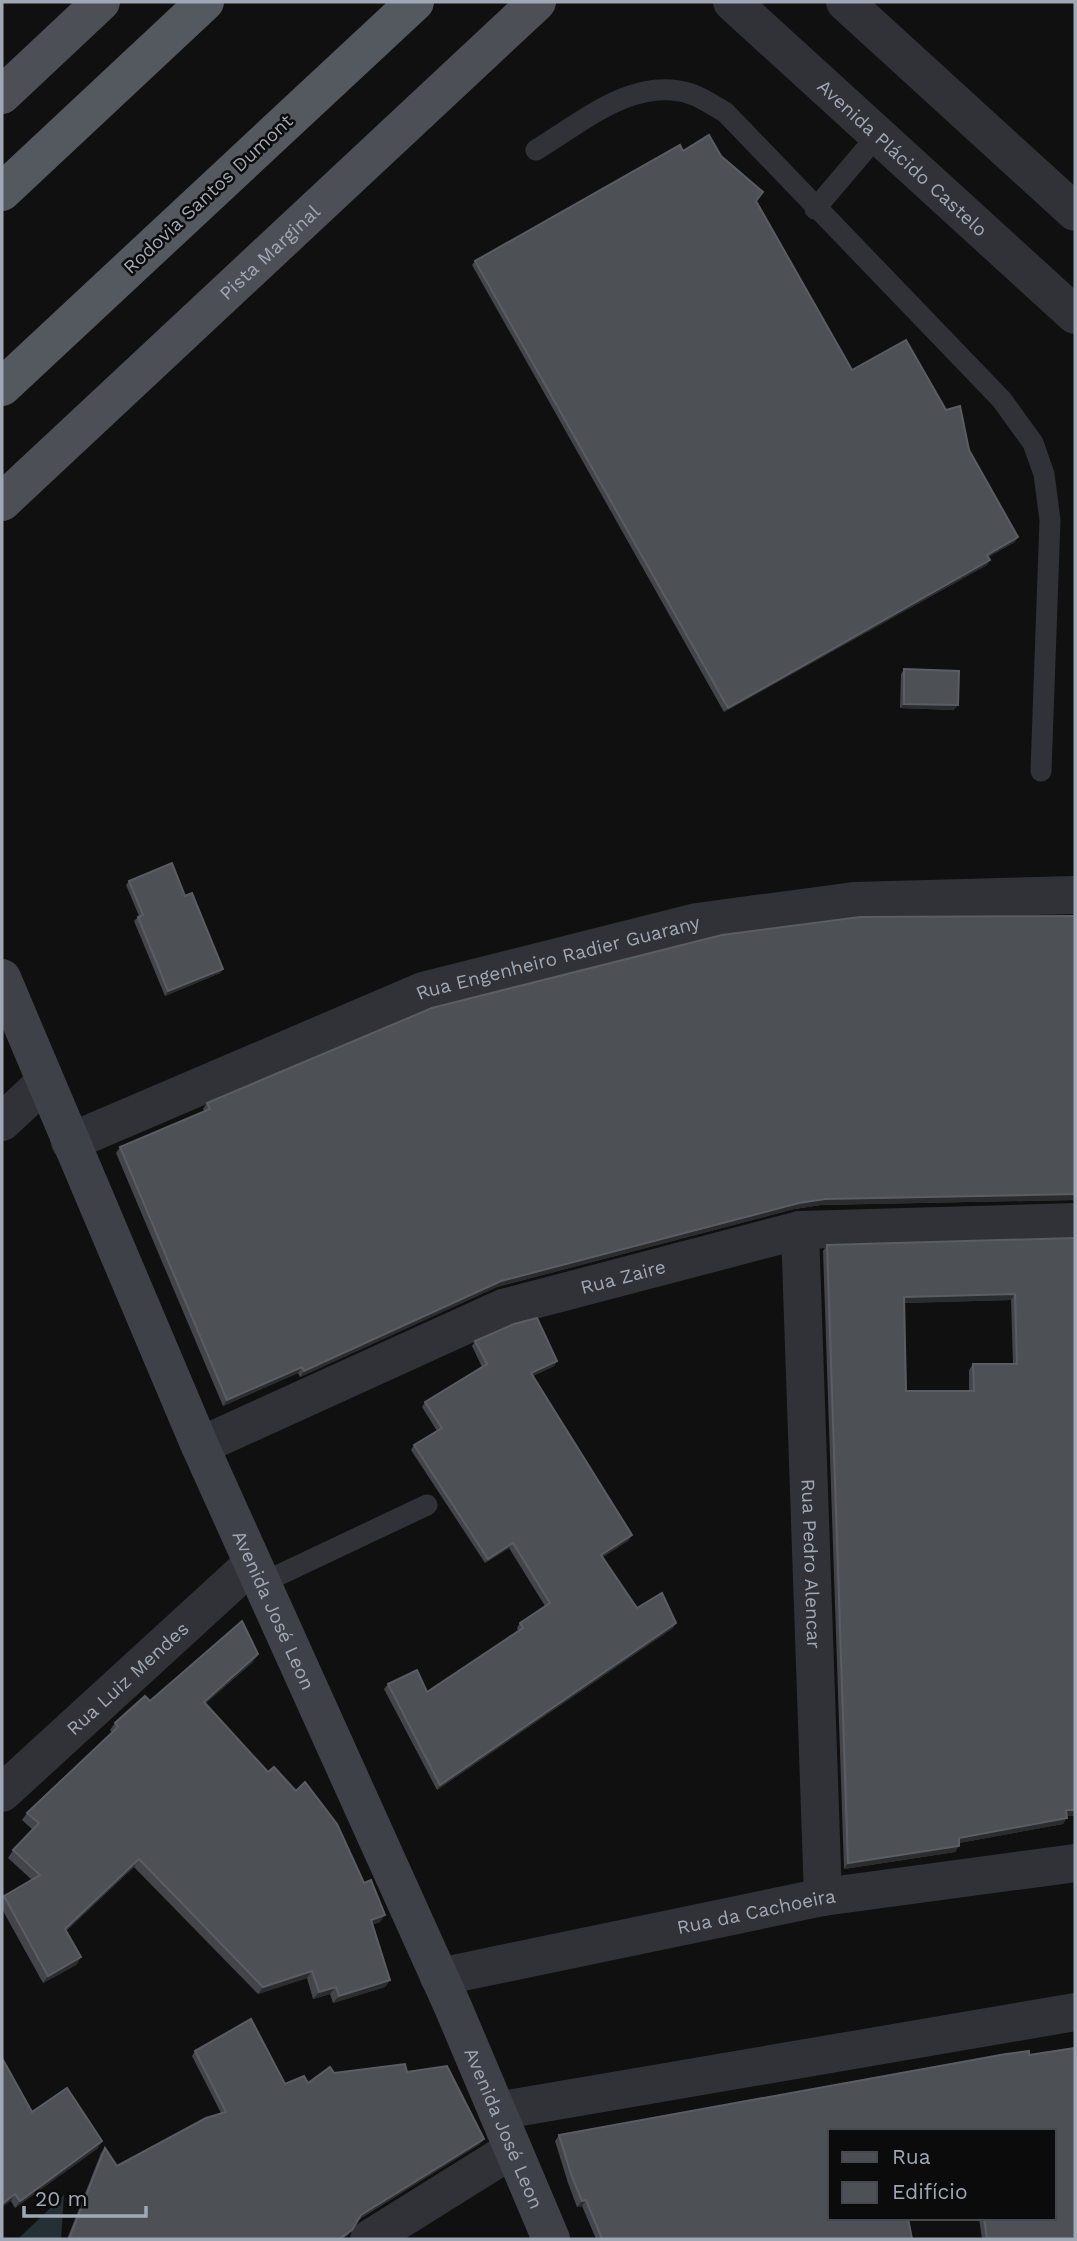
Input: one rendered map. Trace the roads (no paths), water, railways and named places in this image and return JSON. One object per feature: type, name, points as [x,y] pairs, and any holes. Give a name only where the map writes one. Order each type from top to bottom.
[{"type":"highway","points":[[2,192],[205,2]]},
{"type":"highway","name":"Rodovia Santos Dumont","points":[[2,387],[415,2]]},
{"type":"main road","points":[[2,95],[102,2]]},
{"type":"main road","name":"Pista Marginal","points":[[2,502],[537,2]]},
{"type":"main road","name":"Avenida José Leon","points":[[2,978],[200,1446],[446,1992],[551,2239]]},
{"type":"street","name":"Avenida Plácido Castelo","points":[[732,2],[1075,314]]},
{"type":"street","points":[[845,2],[1075,212]]},
{"type":"street","name":"Rua Engenheiro Radier Guarany","points":[[70,1142],[422,991],[697,922],[841,902],[1075,895]]},
{"type":"street","points":[[2,1122],[45,1082]]},
{"type":"street","name":"Rua Zaire","points":[[200,1446],[503,1308],[800,1230],[1075,1222]]},
{"type":"street","name":"Rua Pedro Alencar","points":[[800,1230],[823,1897]]},
{"type":"street","name":"Rua Luiz Mendes","points":[[2,1793],[257,1574]]},
{"type":"street","name":"Rua da Cachoeira","points":[[446,1992],[823,1897],[1075,1863]]},
{"type":"street","points":[[497,2111],[1075,2012]]},
{"type":"street","points":[[369,2239],[513,2149]]},
{"type":"lane","points":[[536,150],[627,96],[658,89],[691,94],[725,112],[815,209],[1002,400],[1033,443],[1044,474],[1050,520],[1041,771]]},
{"type":"lane","points":[[815,209],[877,136]]},
{"type":"lane","points":[[257,1574],[427,1505]]}]
